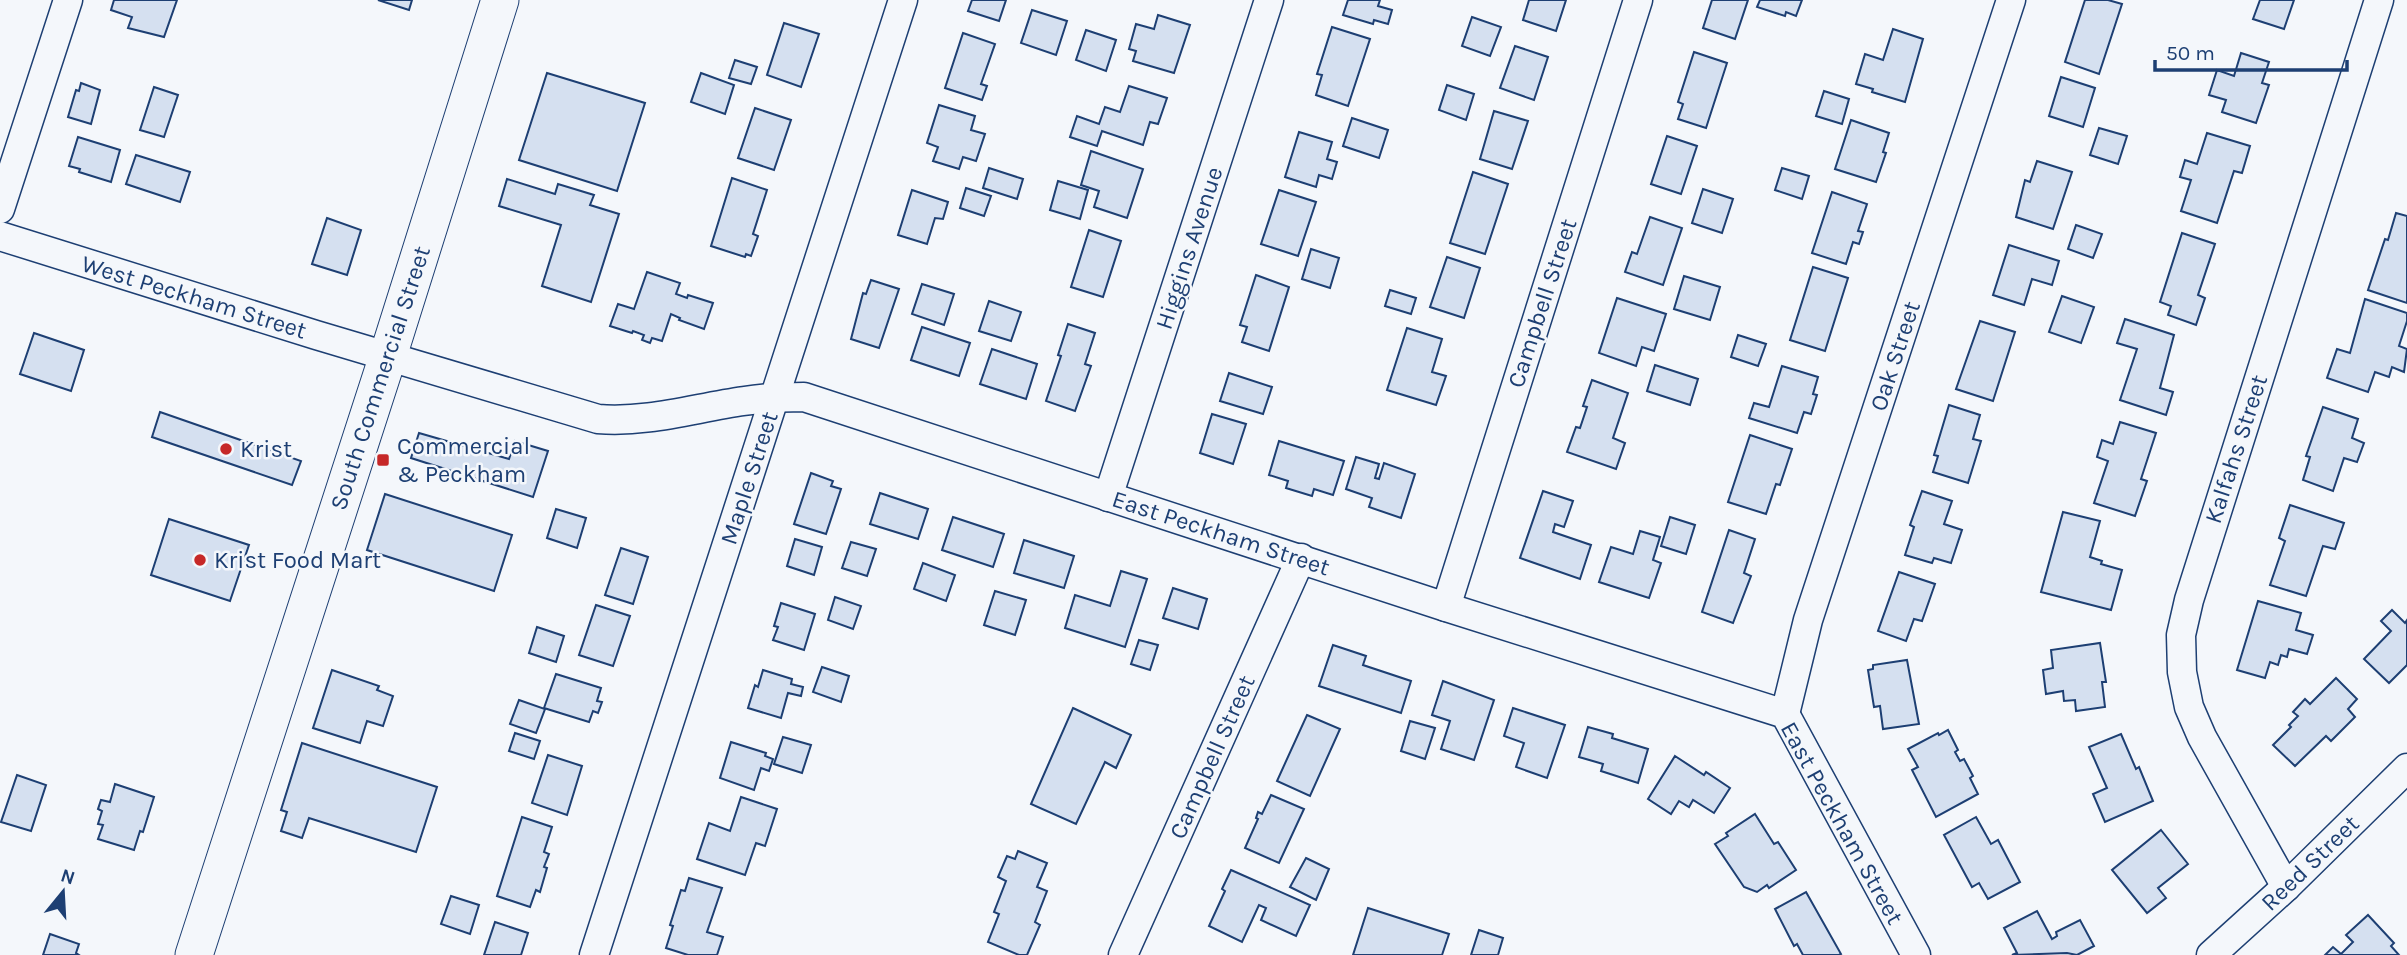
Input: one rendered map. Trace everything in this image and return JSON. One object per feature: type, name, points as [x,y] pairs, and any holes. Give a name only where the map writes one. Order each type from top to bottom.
[{"type":"main road","name":"South Commercial Street","points":[[194,955],[500,0]]},
{"type":"street","points":[[0,209],[68,0]]},
{"type":"street","name":"Maple Street","points":[[594,955],[903,0]]},
{"type":"street","name":"Higgins Avenue","points":[[1108,497],[1269,0]]},
{"type":"street","name":"Campbell Street","points":[[1446,607],[1638,0]]},
{"type":"street","name":"Oak Street","points":[[1785,715],[1808,620],[2011,0]]},
{"type":"street","name":"Kalfahs Street","points":[[2286,887],[2189,707],[2182,672],[2181,635],[2189,600],[2379,0]]},
{"type":"street","name":"West Peckham Street","points":[[0,236],[388,356]]},
{"type":"street","name":"East Peckham Street","points":[[388,356],[598,419],[648,419],[742,401],[804,397],[1785,715],[1916,955]]},
{"type":"street","name":"Campbell Street","points":[[1123,955],[1301,558]]},
{"type":"street","name":"Reed Street","points":[[2211,955],[2286,887],[2407,768]]},
{"type":"building","points":[[114,0],[177,0],[164,37],[128,28],[132,17],[111,10]]},
{"type":"building","points":[[378,0],[412,0],[409,10]]},
{"type":"building","points":[[972,0],[1006,0],[999,21],[968,11]]},
{"type":"building","points":[[1348,0],[1380,0],[1378,6],[1392,10],[1388,24],[1374,20],[1373,24],[1343,15]]},
{"type":"building","points":[[1529,0],[1566,0],[1556,31],[1523,20]]},
{"type":"building","points":[[1712,0],[1748,0],[1735,39],[1703,28]]},
{"type":"building","points":[[1760,0],[1802,0],[1796,16],[1786,12],[1785,16],[1757,7]]},
{"type":"building","points":[[2085,0],[2108,0],[2122,4],[2099,74],[2065,62]]},
{"type":"building","points":[[2260,0],[2294,0],[2284,29],[2253,19]]},
{"type":"building","points":[[1032,10],[1067,21],[1056,55],[1021,43]]},
{"type":"building","points":[[1158,15],[1190,25],[1174,73],[1133,61],[1136,51],[1129,49],[1136,24],[1154,29]]},
{"type":"building","points":[[1472,17],[1501,27],[1490,56],[1462,46]]},
{"type":"building","points":[[784,23],[819,34],[801,87],[767,75]]},
{"type":"building","points":[[1332,27],[1370,39],[1348,106],[1316,95],[1322,75],[1317,74]]},
{"type":"building","points":[[1893,29],[1923,39],[1905,102],[1856,84],[1865,54],[1883,60]]},
{"type":"building","points":[[1086,30],[1116,40],[1106,71],[1076,60]]},
{"type":"building","points":[[963,33],[995,44],[981,84],[987,86],[982,100],[945,88]]},
{"type":"building","points":[[1515,46],[1548,57],[1534,100],[1500,88]]},
{"type":"building","points":[[1694,52],[1727,63],[1706,128],[1678,119],[1683,104],[1678,102]]},
{"type":"building","points":[[2241,53],[2269,62],[2262,83],[2269,85],[2256,123],[2222,112],[2226,100],[2209,95],[2217,70],[2234,76]]},
{"type":"building","points":[[735,60],[757,67],[751,84],[729,78]]},
{"type":"building","points":[[547,73],[645,103],[617,191],[519,160]]},
{"type":"building","points":[[701,73],[734,85],[725,114],[691,102]]},
{"type":"building","points":[[2061,77],[2095,88],[2083,127],[2049,116]]},
{"type":"building","points":[[81,83],[100,90],[91,124],[68,117],[76,90],[79,91]]},
{"type":"building","points":[[1447,85],[1474,94],[1466,120],[1439,110]]},
{"type":"building","points":[[1129,86],[1167,98],[1158,124],[1150,122],[1143,145],[1102,131],[1097,146],[1070,137],[1077,116],[1099,124],[1105,107],[1120,112]]},
{"type":"building","points":[[154,87],[178,95],[164,137],[140,130]]},
{"type":"building","points":[[1824,91],[1849,99],[1842,124],[1816,116]]},
{"type":"building","points":[[939,105],[975,116],[971,130],[985,134],[976,161],[963,157],[959,169],[933,161],[938,147],[927,143]]},
{"type":"building","points":[[755,108],[791,120],[774,170],[738,158]]},
{"type":"building","points":[[1494,111],[1528,121],[1512,169],[1480,159]]},
{"type":"building","points":[[1352,118],[1388,130],[1379,158],[1343,146]]},
{"type":"building","points":[[1851,120],[1889,133],[1883,152],[1886,153],[1876,182],[1835,169]]},
{"type":"building","points":[[2099,128],[2127,136],[2118,164],[2090,155]]},
{"type":"building","points":[[1299,132],[1332,142],[1327,159],[1337,162],[1332,179],[1319,175],[1316,187],[1285,177]]},
{"type":"building","points":[[2207,133],[2250,146],[2242,173],[2234,171],[2217,223],[2181,211],[2191,180],[2180,177],[2185,160],[2197,164]]},
{"type":"building","points":[[1667,136],[1697,146],[1681,194],[1651,184]]},
{"type":"building","points":[[78,137],[120,150],[111,182],[69,166]]},
{"type":"building","points":[[1091,151],[1143,169],[1127,218],[1094,207],[1099,191],[1081,185]]},
{"type":"building","points":[[136,155],[190,172],[180,202],[126,184]]},
{"type":"building","points":[[2037,161],[2072,172],[2053,229],[2016,217],[2025,180],[2030,182]]},
{"type":"building","points":[[989,168],[1023,179],[1017,199],[983,188]]},
{"type":"building","points":[[1782,168],[1809,176],[1802,199],[1775,190]]},
{"type":"building","points":[[1473,172],[1508,184],[1485,254],[1450,243]]},
{"type":"building","points":[[732,178],[767,190],[753,234],[758,236],[751,256],[746,254],[745,257],[711,246]]},
{"type":"building","points":[[507,179],[555,194],[558,184],[594,195],[590,205],[619,214],[591,302],[542,286],[561,225],[499,206]]},
{"type":"building","points":[[1058,181],[1088,190],[1080,219],[1050,210]]},
{"type":"building","points":[[966,188],[991,196],[984,216],[960,208]]},
{"type":"building","points":[[1703,189],[1733,199],[1722,233],[1692,223]]},
{"type":"building","points":[[912,190],[948,202],[943,219],[935,218],[927,244],[898,235]]},
{"type":"building","points":[[1279,190],[1316,202],[1298,256],[1261,244]]},
{"type":"building","points":[[1832,192],[1867,204],[1858,231],[1863,232],[1859,244],[1853,242],[1846,264],[1812,253]]},
{"type":"building","points":[[2396,213],[2407,216],[2407,303],[2368,290]]},
{"type":"building","points":[[1650,217],[1682,228],[1663,285],[1625,272],[1632,252],[1637,254]]},
{"type":"building","points":[[327,218],[361,230],[347,275],[312,264]]},
{"type":"building","points":[[2076,225],[2102,234],[2093,258],[2068,249]]},
{"type":"building","points":[[1089,230],[1121,241],[1103,297],[1071,287]]},
{"type":"building","points":[[2182,233],[2215,244],[2198,295],[2205,298],[2196,325],[2168,315],[2171,306],[2160,302]]},
{"type":"building","points":[[2009,245],[2059,261],[2052,285],[2032,279],[2024,305],[1993,295]]},
{"type":"building","points":[[1311,249],[1339,258],[1330,288],[1302,279]]},
{"type":"building","points":[[1447,257],[1480,268],[1464,318],[1430,307]]},
{"type":"building","points":[[1813,267],[1848,278],[1825,351],[1790,340]]},
{"type":"building","points":[[647,272],[680,283],[676,294],[713,303],[704,329],[679,320],[680,318],[671,314],[662,341],[652,338],[650,343],[642,340],[644,335],[610,326],[618,304],[634,309]]},
{"type":"building","points":[[1256,275],[1289,287],[1269,351],[1242,342],[1247,327],[1240,325]]},
{"type":"building","points":[[1684,276],[1720,287],[1710,320],[1674,309]]},
{"type":"building","points":[[871,280],[899,289],[879,348],[851,339],[863,293],[866,294]]},
{"type":"building","points":[[922,284],[954,294],[944,325],[912,314]]},
{"type":"building","points":[[1390,290],[1416,298],[1411,314],[1385,306]]},
{"type":"building","points":[[2062,296],[2094,307],[2081,343],[2049,332]]},
{"type":"building","points":[[1617,298],[1666,314],[1654,351],[1642,347],[1636,366],[1599,353]]},
{"type":"building","points":[[2365,299],[2407,313],[2399,346],[2407,349],[2404,372],[2392,367],[2389,377],[2375,372],[2368,392],[2327,378],[2337,349],[2350,353]]},
{"type":"building","points":[[989,301],[1021,312],[1011,341],[979,331]]},
{"type":"building","points":[[2125,319],[2174,335],[2160,388],[2173,392],[2166,415],[2120,400],[2137,349],[2117,343]]},
{"type":"building","points":[[1980,321],[2015,332],[1993,401],[1956,389]]},
{"type":"building","points":[[1068,324],[1095,333],[1085,364],[1091,366],[1075,411],[1046,401]]},
{"type":"building","points":[[922,327],[970,343],[959,376],[911,360]]},
{"type":"building","points":[[1407,328],[1442,339],[1432,372],[1446,376],[1436,405],[1387,390]]},
{"type":"building","points":[[34,333],[84,350],[71,391],[20,374]]},
{"type":"building","points":[[1738,335],[1766,344],[1758,366],[1731,357]]},
{"type":"building","points":[[992,349],[1037,364],[1026,399],[980,384]]},
{"type":"building","points":[[1655,365],[1698,379],[1690,405],[1647,391]]},
{"type":"building","points":[[1782,366],[1818,377],[1813,394],[1817,395],[1811,414],[1804,412],[1797,433],[1749,418],[1754,403],[1769,407]]},
{"type":"building","points":[[1229,373],[1272,387],[1263,414],[1220,401]]},
{"type":"building","points":[[1592,380],[1628,393],[1613,438],[1625,443],[1616,469],[1567,452],[1576,427],[1580,428],[1587,407],[1583,406]]},
{"type":"building","points":[[1949,405],[1980,415],[1973,439],[1981,441],[1968,483],[1933,472],[1938,456],[1934,455]]},
{"type":"building","points":[[2323,407],[2358,419],[2352,438],[2364,443],[2357,462],[2344,458],[2333,491],[2303,480],[2310,457],[2306,456]]},
{"type":"building","name":"Krist","points":[[160,412],[301,461],[292,485],[152,437]]},
{"type":"building","points":[[1212,414],[1246,424],[1233,464],[1200,453]]},
{"type":"building","points":[[2120,422],[2156,433],[2141,479],[2147,481],[2135,516],[2094,503],[2108,461],[2097,457],[2102,440],[2113,444]]},
{"type":"building","points":[[419,433],[509,459],[515,441],[548,451],[533,497],[411,458]]},
{"type":"building","points":[[1750,435],[1792,449],[1780,485],[1776,484],[1766,514],[1728,502]]},
{"type":"building","points":[[1279,441],[1344,461],[1333,495],[1314,489],[1312,496],[1286,488],[1288,481],[1269,475]]},
{"type":"building","points":[[1356,457],[1379,464],[1375,478],[1379,479],[1384,463],[1415,474],[1401,518],[1369,507],[1372,498],[1346,489]]},
{"type":"building","points":[[811,473],[833,481],[831,486],[841,489],[826,534],[794,524]]},
{"type":"building","points":[[1543,491],[1573,501],[1564,527],[1555,524],[1553,532],[1591,545],[1580,579],[1520,558]]},
{"type":"building","points":[[1922,491],[1952,501],[1944,524],[1962,530],[1951,563],[1934,558],[1932,563],[1905,555],[1914,527],[1910,525]]},
{"type":"building","points":[[880,493],[928,509],[918,539],[870,524]]},
{"type":"building","points":[[385,494],[512,535],[494,591],[367,550]]},
{"type":"building","points":[[2290,505],[2344,523],[2335,549],[2323,546],[2306,596],[2270,585],[2285,541],[2279,538]]},
{"type":"building","points":[[556,509],[586,518],[577,548],[547,538]]},
{"type":"building","points":[[2063,512],[2100,521],[2090,557],[2102,561],[2101,564],[2122,570],[2111,610],[2041,592]]},
{"type":"building","points":[[953,517],[1004,534],[993,567],[942,550]]},
{"type":"building","points":[[1670,517],[1695,525],[1686,554],[1661,546]]},
{"type":"building","name":"Krist Food Mart","points":[[169,519],[249,545],[230,601],[151,575]]},
{"type":"building","points":[[1729,530],[1755,539],[1744,573],[1751,576],[1733,623],[1702,612]]},
{"type":"building","points":[[1640,531],[1660,537],[1653,560],[1661,563],[1649,598],[1599,582],[1611,547],[1633,554]]},
{"type":"building","points":[[795,539],[822,547],[814,575],[787,566]]},
{"type":"building","points":[[1024,540],[1074,556],[1064,588],[1014,573]]},
{"type":"building","points":[[851,542],[876,549],[867,576],[842,568]]},
{"type":"building","points":[[621,548],[648,557],[633,604],[605,595]]},
{"type":"building","points":[[923,563],[955,575],[946,601],[914,589]]},
{"type":"building","points":[[1121,571],[1147,579],[1125,647],[1065,628],[1075,595],[1110,606]]},
{"type":"building","points":[[1899,572],[1935,584],[1922,621],[1914,619],[1906,641],[1878,631]]},
{"type":"building","points":[[1173,588],[1207,599],[1198,629],[1163,618]]},
{"type":"building","points":[[995,591],[1026,600],[1015,635],[984,625]]},
{"type":"building","points":[[835,597],[861,606],[853,629],[828,620]]},
{"type":"building","points":[[2258,601],[2301,613],[2296,630],[2313,635],[2307,654],[2289,649],[2287,657],[2281,655],[2278,665],[2270,662],[2265,678],[2237,670]]},
{"type":"building","points":[[781,603],[815,614],[804,650],[773,640],[778,627],[774,626]]},
{"type":"building","points":[[596,605],[630,616],[613,666],[579,655]]},
{"type":"building","points":[[2392,610],[2405,623],[2407,620],[2407,665],[2389,683],[2364,659],[2391,631],[2381,621]]},
{"type":"building","points":[[537,627],[564,636],[556,662],[529,653]]},
{"type":"building","points":[[1139,640],[1158,645],[1150,670],[1131,664]]},
{"type":"building","points":[[2100,643],[2106,682],[2102,682],[2105,707],[2076,711],[2075,700],[2064,701],[2063,691],[2046,694],[2043,670],[2053,668],[2051,650]]},
{"type":"building","points":[[1333,645],[1366,656],[1363,665],[1411,681],[1401,713],[1319,686]]},
{"type":"building","points":[[1907,660],[1919,724],[1883,729],[1880,706],[1874,707],[1868,670],[1873,669],[1873,665]]},
{"type":"building","points":[[822,667],[849,676],[841,702],[813,692]]},
{"type":"building","points":[[332,670],[379,686],[377,690],[393,696],[383,726],[367,721],[360,743],[313,728]]},
{"type":"building","points":[[763,670],[792,679],[791,684],[803,687],[801,696],[788,693],[781,718],[748,708]]},
{"type":"building","points":[[556,674],[601,688],[597,701],[602,702],[598,713],[593,711],[589,722],[544,708]]},
{"type":"building","points":[[2336,678],[2357,699],[2348,709],[2355,717],[2331,741],[2326,736],[2295,766],[2273,745],[2291,727],[2289,725],[2298,716],[2293,712],[2305,699],[2310,704]]},
{"type":"building","points":[[1443,681],[1494,700],[1474,760],[1441,749],[1450,721],[1432,715]]},
{"type":"building","points":[[519,700],[545,709],[536,733],[510,724]]},
{"type":"building","points":[[1073,708],[1131,735],[1116,768],[1105,762],[1076,824],[1031,804]]},
{"type":"building","points":[[1513,708],[1565,725],[1547,778],[1516,767],[1524,743],[1504,736]]},
{"type":"building","points":[[1307,715],[1340,729],[1310,796],[1277,781]]},
{"type":"building","points":[[1410,721],[1435,728],[1425,759],[1401,751]]},
{"type":"building","points":[[1588,727],[1648,749],[1638,783],[1601,771],[1603,764],[1579,757]]},
{"type":"building","points":[[1948,730],[1958,750],[1955,752],[1960,761],[1964,759],[1973,776],[1970,778],[1978,794],[1936,817],[1912,770],[1918,767],[1908,749]]},
{"type":"building","points":[[515,733],[540,741],[534,759],[509,751]]},
{"type":"building","points":[[2121,734],[2153,801],[2105,822],[2093,794],[2107,788],[2089,747]]},
{"type":"building","points":[[783,737],[811,745],[802,773],[774,764]]},
{"type":"building","points":[[731,742],[766,753],[765,756],[773,759],[769,771],[761,768],[754,790],[720,778]]},
{"type":"building","points":[[302,743],[437,787],[416,852],[309,818],[302,838],[281,831],[287,812],[281,810]]},
{"type":"building","points":[[548,755],[582,766],[567,815],[532,803]]},
{"type":"building","points":[[1675,756],[1730,788],[1714,813],[1693,800],[1689,807],[1679,801],[1671,814],[1648,799]]},
{"type":"building","points":[[17,775],[46,785],[31,831],[1,822]]},
{"type":"building","points":[[115,784],[154,797],[134,850],[98,839],[103,825],[98,824],[102,811],[98,809],[101,800],[110,802]]},
{"type":"building","points":[[1271,795],[1304,809],[1279,863],[1245,848],[1258,819],[1258,812],[1262,814]]},
{"type":"building","points":[[741,797],[777,809],[765,846],[756,843],[745,875],[697,859],[709,823],[730,831]]},
{"type":"building","points":[[1755,814],[1774,844],[1778,842],[1796,870],[1769,888],[1767,885],[1757,892],[1744,887],[1715,844],[1728,836],[1726,833]]},
{"type":"building","points":[[522,817],[552,827],[544,852],[549,854],[544,867],[547,868],[540,892],[536,890],[530,907],[497,896]]},
{"type":"building","points":[[1976,817],[1991,844],[1998,840],[2020,882],[1988,899],[1979,883],[1972,887],[1944,835]]},
{"type":"building","points":[[2161,830],[2188,864],[2158,888],[2166,898],[2147,913],[2112,870]]},
{"type":"building","points":[[1018,851],[1047,863],[1037,887],[1047,891],[1035,922],[1040,925],[1027,955],[1019,955],[988,942],[999,914],[994,912],[1006,881],[998,877],[1007,856],[1015,859]]},
{"type":"building","points":[[1306,858],[1329,869],[1316,900],[1290,887]]},
{"type":"building","points":[[1231,870],[1310,905],[1296,936],[1261,920],[1266,908],[1259,905],[1242,942],[1209,926]]},
{"type":"building","points":[[689,878],[722,888],[707,932],[723,937],[717,955],[688,955],[666,948],[681,890],[685,891]]},
{"type":"building","points":[[1806,892],[1841,954],[1803,955],[1797,944],[1794,946],[1775,909]]},
{"type":"building","points":[[451,896],[479,905],[470,934],[441,924]]},
{"type":"building","points":[[1368,908],[1449,934],[1442,955],[1353,955]]},
{"type":"building","points":[[2037,911],[2052,939],[2057,936],[2056,932],[2080,920],[2094,946],[2077,955],[2012,955],[2017,953],[2004,928]]},
{"type":"building","points":[[2368,915],[2394,943],[2391,946],[2399,955],[2325,955],[2333,947],[2341,954],[2353,942],[2346,935]]},
{"type":"building","points":[[495,922],[528,933],[521,955],[484,955]]},
{"type":"building","points":[[1479,930],[1503,938],[1498,955],[1471,955]]},
{"type":"building","points":[[50,934],[79,944],[76,953],[79,955],[43,955]]},
{"type":"place","name":"Krist","points":[[226,449]]},
{"type":"place","name":"Commercial & Peckham","points":[[383,460]]},
{"type":"place","name":"Krist Food Mart","points":[[200,560]]}]
